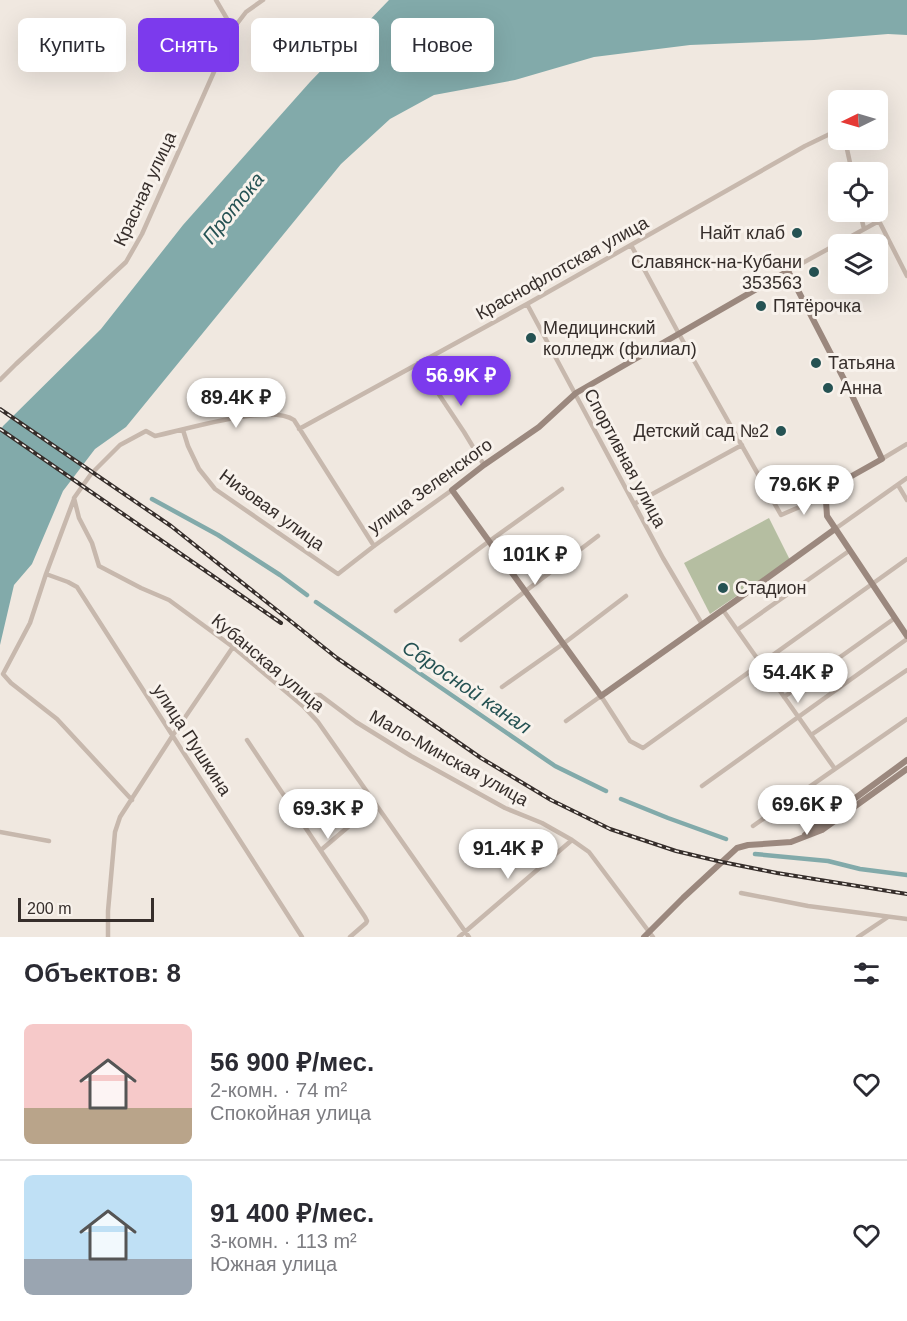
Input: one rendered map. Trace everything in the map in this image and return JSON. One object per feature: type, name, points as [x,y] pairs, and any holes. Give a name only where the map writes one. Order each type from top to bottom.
[{"type":"street","points":[[216,0],[226,18]]},
{"type":"street","name":"Красная улица","points":[[239,20],[262,0]]},
{"type":"street","name":"Красная улица","points":[[0,380],[126,262],[142,234],[213,72]]},
{"type":"street","name":"Краснофлотская улица","points":[[299,429],[828,135]]},
{"type":"street","name":"улица Зеленского","points":[[338,574],[538,427],[576,393],[879,221],[907,276]]},
{"type":"street","points":[[862,222],[864,230]]},
{"type":"street","points":[[631,245],[781,515],[818,499],[826,501]]},
{"type":"street","points":[[788,271],[882,459]]},
{"type":"street","name":"Спортивная улица","points":[[527,304],[663,558],[702,624]]},
{"type":"street","points":[[418,363],[484,465]]},
{"type":"street","points":[[132,800],[57,719],[3,674],[30,623],[45,574],[74,498],[91,474],[120,445],[146,431],[155,436],[242,417],[288,416],[294,420],[374,546]]},
{"type":"street","name":"Низовая улица","points":[[183,430],[199,469],[215,489],[338,574]]},
{"type":"street","points":[[702,786],[907,637],[834,529],[827,516],[826,501],[834,486],[907,444]]},
{"type":"street","points":[[634,504],[742,445]]},
{"type":"street","points":[[566,721],[907,478]]},
{"type":"street","points":[[898,485],[907,500]]},
{"type":"street","points":[[396,611],[562,489]]},
{"type":"street","points":[[452,490],[601,696],[630,741],[643,748],[907,559]]},
{"type":"street","name":"Кубанская улица","points":[[74,498],[79,518],[92,543],[99,566],[169,600],[233,647],[303,706],[318,722],[469,937]]},
{"type":"street","points":[[461,640],[598,536]]},
{"type":"street","points":[[737,630],[849,551]]},
{"type":"street","name":"улица Пушкина","points":[[45,574],[77,587],[302,937]]},
{"type":"street","points":[[502,687],[626,596]]},
{"type":"street","points":[[723,610],[835,769]]},
{"type":"street","points":[[784,697],[895,618]]},
{"type":"street","points":[[108,937],[115,832],[120,817],[233,647]]},
{"type":"street","points":[[812,735],[907,670]]},
{"type":"street","name":"Мало-Минская улица","points":[[303,706],[314,694],[320,695],[356,722],[411,756],[505,808],[542,823],[572,840],[589,852],[648,935]]},
{"type":"street","points":[[753,826],[907,719]]},
{"type":"street","points":[[247,740],[367,921],[350,937]]},
{"type":"street","points":[[799,839],[907,760]]},
{"type":"street","points":[[648,935],[683,897],[737,848],[791,842],[822,830],[907,770]]},
{"type":"street","points":[[321,850],[375,804]]},
{"type":"street","points":[[818,824],[816,829],[822,830]]},
{"type":"street","points":[[0,832],[49,841]]},
{"type":"street","points":[[459,937],[572,840]]},
{"type":"street","points":[[741,893],[808,906],[907,919]]},
{"type":"street","points":[[858,937],[888,917]]},
{"type":"green space","name":"Стадион","points":[[769,518],[790,560],[710,614],[684,563]]},
{"type":"water","name":"Протока","points":[[389,0],[907,0],[907,35],[888,34],[814,40],[690,45],[594,57],[515,80],[434,95],[390,119],[341,164],[126,427],[95,449],[63,491],[32,564],[14,585],[0,645],[0,432],[3,426],[101,329],[183,225],[320,72],[379,72],[379,18],[372,18]]},
{"type":"waterway","name":"Сбросной канал","points":[[152,499],[218,535],[307,595]]},
{"type":"waterway","name":"Сбросной канал","points":[[316,602],[555,766],[606,791]]},
{"type":"waterway","name":"Сбросной канал","points":[[621,799],[726,839]]},
{"type":"waterway","name":"Сбросной канал","points":[[755,854],[828,861],[860,869],[907,875]]},
{"type":"railway","points":[[0,409],[171,526],[337,658],[481,758],[551,800],[610,829],[676,851],[777,873],[907,894]]},
{"type":"railway","points":[[0,429],[281,623]]},
{"type":"place","name":"Найт клаб","points":[[797,233]]},
{"type":"place","name":"Славянск-на-Кубани 353563","points":[[814,272]]},
{"type":"place","name":"Пятёрочка","points":[[761,306]]},
{"type":"place","name":"Медицинский колледж (филиал)","points":[[531,338]]},
{"type":"place","name":"Татьяна","points":[[816,363]]},
{"type":"place","name":"Анна","points":[[828,388]]},
{"type":"place","name":"Детский сад №2","points":[[781,431]]},
{"type":"place","name":"Стадион","points":[[723,588]]}]
